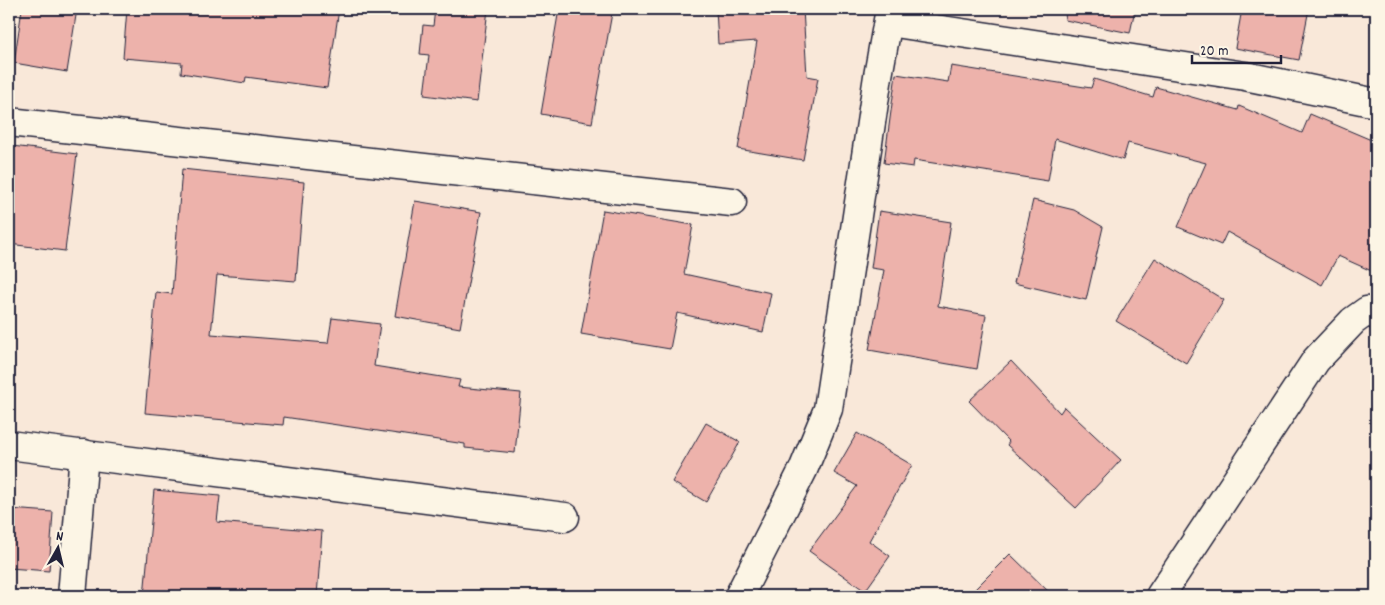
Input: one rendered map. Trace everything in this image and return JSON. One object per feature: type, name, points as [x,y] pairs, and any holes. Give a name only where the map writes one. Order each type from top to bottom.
[{"type":"street","points":[[739,596],[803,470],[828,409],[878,76],[890,15],[1245,76],[1376,104]]},
{"type":"street","points":[[9,122],[732,202]]},
{"type":"street","points":[[1160,596],[1316,360],[1353,321],[1366,311],[1376,315]]},
{"type":"street","points":[[9,444],[565,517]]},
{"type":"street","points":[[72,596],[84,454]]},
{"type":"building","points":[[22,9],[77,9],[67,72],[14,63]]},
{"type":"building","points":[[127,9],[190,11],[191,9],[339,9],[327,88],[246,77],[245,83],[181,73],[182,63],[123,58]]},
{"type":"building","points":[[435,9],[488,9],[477,102],[424,95],[429,55],[420,54],[423,25],[433,26]]},
{"type":"building","points":[[559,9],[587,9],[612,13],[592,123],[541,114]]},
{"type":"building","points":[[716,9],[803,9],[807,76],[818,78],[803,160],[738,149],[757,41],[718,44]]},
{"type":"building","points":[[1066,9],[1135,9],[1130,33],[1065,20]]},
{"type":"building","points":[[1242,9],[1309,9],[1299,60],[1235,48]]},
{"type":"building","points":[[951,66],[1091,88],[1094,79],[1153,97],[1156,87],[1238,110],[1239,106],[1302,133],[1310,114],[1376,142],[1376,273],[1338,256],[1322,285],[1227,232],[1221,245],[1178,227],[1206,163],[1128,143],[1123,160],[1055,139],[1048,181],[914,160],[913,167],[884,163],[896,74],[948,82]]},
{"type":"building","points":[[12,146],[77,154],[65,251],[9,244],[9,173]]},
{"type":"building","points":[[182,169],[304,182],[296,281],[217,275],[211,334],[328,343],[332,318],[380,324],[374,366],[460,380],[458,387],[521,393],[515,453],[465,448],[465,444],[284,417],[283,425],[145,413],[156,292],[172,294]]},
{"type":"building","points":[[1033,200],[1074,210],[1103,227],[1086,300],[1014,283]]},
{"type":"building","points":[[415,201],[481,212],[460,328],[395,316]]},
{"type":"building","points":[[603,210],[693,225],[684,274],[771,293],[763,332],[677,313],[670,349],[581,334]]},
{"type":"building","points":[[879,211],[951,222],[938,306],[986,315],[977,369],[869,350],[884,270],[871,268]]},
{"type":"building","points":[[1155,258],[1224,300],[1186,363],[1116,321]]},
{"type":"building","points":[[1011,361],[1060,413],[1064,407],[1121,460],[1076,508],[1007,445],[1009,442],[969,401]]},
{"type":"building","points":[[706,423],[740,442],[706,502],[672,482]]},
{"type":"building","points":[[857,433],[912,465],[869,541],[890,556],[865,591],[809,551],[857,486],[834,473]]},
{"type":"building","points":[[154,490],[220,496],[217,522],[322,531],[317,596],[144,596]]},
{"type":"building","points":[[9,509],[53,512],[49,571],[9,568]]},
{"type":"building","points":[[1010,554],[1053,596],[968,596]]}]
